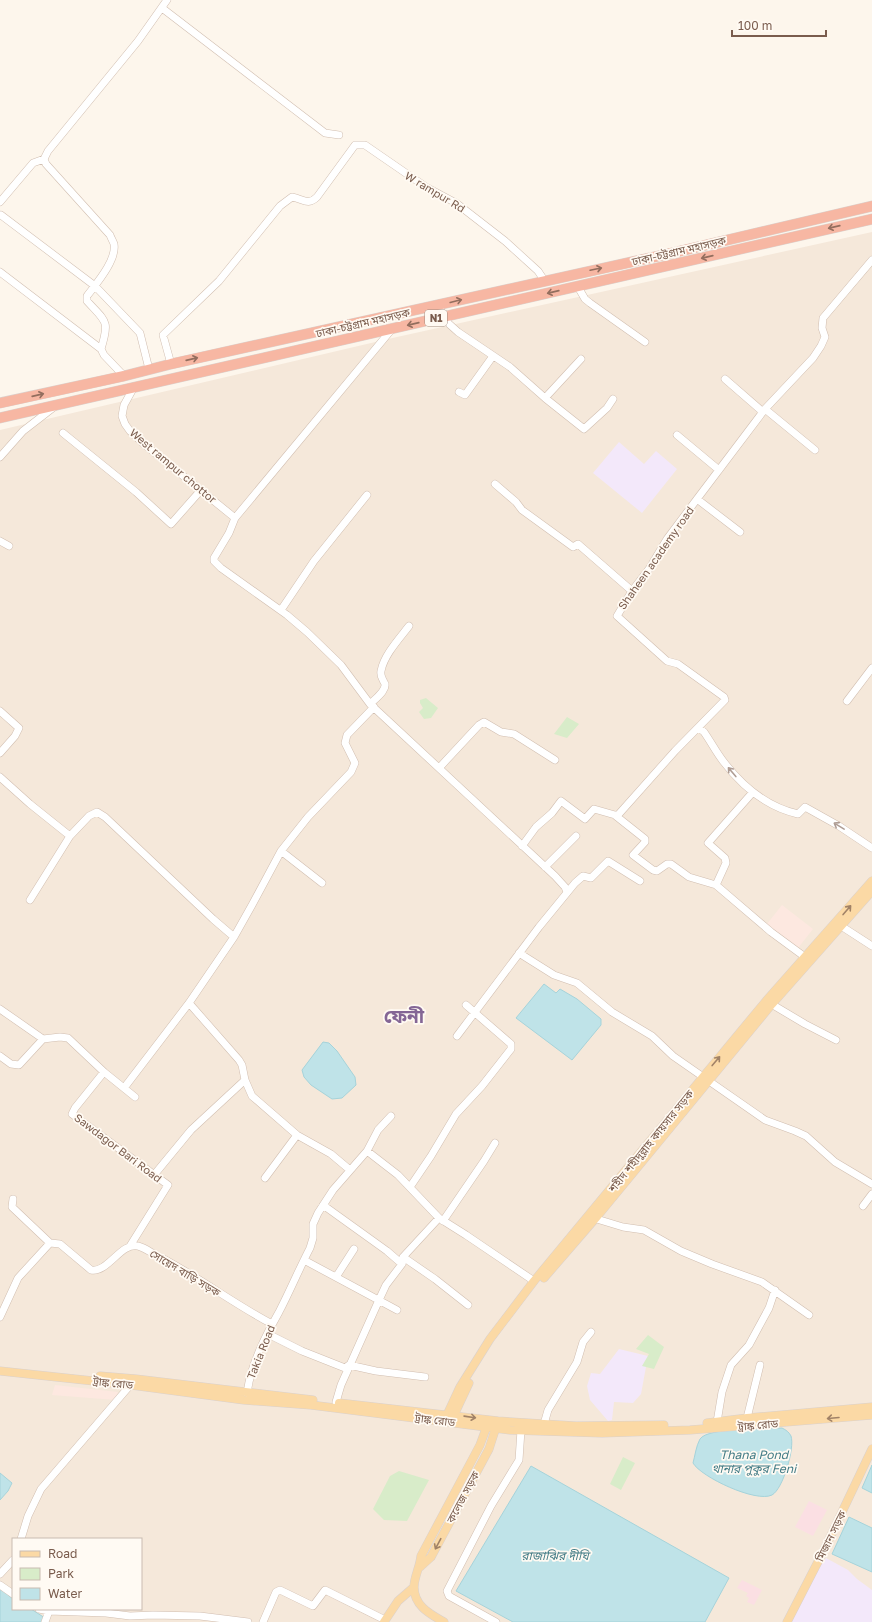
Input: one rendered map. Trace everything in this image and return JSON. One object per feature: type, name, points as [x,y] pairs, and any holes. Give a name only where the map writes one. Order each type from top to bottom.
[{"type":"highway","name":"ঢাকা-চট্টগ্রাম মহাসড়ক","points":[[0,403],[544,280],[672,253],[872,206]]},
{"type":"highway","name":"ঢাকা-চট্টগ্রাম মহাসড়ক","points":[[0,418],[578,287],[872,218]]},
{"type":"main road","name":"শহীদ শহীদুল্লাহ কায়সার সড়ক","points":[[769,1002],[839,924],[872,881]]},
{"type":"main road","name":"শহীদ শহীদুল্লাহ কায়সার সড়ক","points":[[451,1415],[465,1389],[498,1337],[592,1218],[805,957],[872,891]]},
{"type":"main road","name":"শহীদ শহীদুল্লাহ কায়সার সড়ক","points":[[451,1415],[460,1387],[490,1339],[534,1281],[592,1218]]},
{"type":"main road","name":"ট্রাঙ্ক রোড","points":[[0,1366],[134,1382],[244,1400],[497,1425],[521,1430],[602,1433],[690,1430],[872,1415]]},
{"type":"main road","name":"ট্রাঙ্ক রোড","points":[[0,1371],[134,1382],[336,1402],[451,1415],[487,1424]]},
{"type":"main road","name":"ট্রাঙ্ক রোড","points":[[497,1425],[690,1425],[747,1418],[872,1408]]},
{"type":"main road","name":"কলেজ সড়ক","points":[[414,1587],[420,1567],[421,1556],[480,1445],[487,1424]]},
{"type":"main road","name":"কলেজ সড়ক","points":[[420,1567],[431,1557],[489,1449],[497,1425]]},
{"type":"main road","name":"মিজান সড়ক","points":[[787,1622],[823,1552],[872,1449]]},
{"type":"main road","points":[[385,1621],[398,1601],[414,1587]]},
{"type":"main road","points":[[414,1587],[416,1598],[420,1605],[444,1622]]},
{"type":"street","points":[[0,202],[33,163],[44,158],[48,151],[133,47],[167,0]]},
{"type":"street","points":[[162,8],[325,133],[339,135]]},
{"type":"street","name":"W rampur Rd","points":[[171,364],[163,335],[219,281],[280,206],[292,197],[312,202],[356,145],[365,145],[426,187],[456,203],[505,241],[538,271],[544,280]]},
{"type":"street","points":[[44,158],[46,164],[110,235],[114,244],[114,253],[108,267],[87,296],[87,301],[106,321],[107,328],[100,349]]},
{"type":"street","points":[[1,216],[95,286],[140,333],[149,369]]},
{"type":"street","name":"Shaheen academy road","points":[[616,816],[675,751],[725,700],[725,698],[678,664],[667,661],[619,618],[617,616],[618,613],[632,591],[649,570],[667,539],[764,410],[817,352],[825,337],[822,328],[823,318],[872,260]]},
{"type":"street","points":[[0,272],[100,349],[124,376]]},
{"type":"street","points":[[578,287],[585,299],[645,342]]},
{"type":"street","points":[[438,305],[443,317],[458,332],[510,367],[545,398],[584,428],[607,408],[613,399]]},
{"type":"street","points":[[392,329],[234,518],[222,546],[214,558],[214,561],[221,568],[281,610],[307,632],[341,665],[372,706],[545,867],[567,892]]},
{"type":"street","points":[[459,392],[465,394],[493,356]]},
{"type":"street","points":[[545,398],[581,359]]},
{"type":"street","points":[[725,379],[815,450]]},
{"type":"street","name":"West rampur chottor","points":[[134,387],[124,405],[122,416],[125,424],[144,445],[234,518]]},
{"type":"street","points":[[0,457],[23,431],[56,406]]},
{"type":"street","points":[[63,433],[136,492],[171,524],[201,490]]},
{"type":"street","points":[[677,435],[719,470]]},
{"type":"street","points":[[495,484],[516,502],[522,510],[573,547],[578,544],[632,591]]},
{"type":"street","points":[[281,610],[314,560],[367,495]]},
{"type":"street","points":[[697,499],[740,532]]},
{"type":"street","points":[[0,541],[9,546]]},
{"type":"street","points":[[124,1088],[189,1003],[234,937],[281,851],[308,817],[351,772],[355,763],[345,744],[347,735],[385,689],[385,683],[380,675],[381,670],[386,658],[409,626]]},
{"type":"street","points":[[847,701],[872,668]]},
{"type":"street","points":[[0,711],[19,728],[0,753]]},
{"type":"street","points":[[439,768],[479,725],[484,722],[501,732],[514,734],[555,760]]},
{"type":"street","points":[[699,728],[704,732],[732,772],[752,792],[763,800],[798,814],[805,807],[839,826],[872,848]]},
{"type":"street","points":[[0,777],[30,804],[70,836]]},
{"type":"street","points":[[716,885],[726,863],[725,858],[708,843],[752,792]]},
{"type":"street","points":[[522,846],[536,827],[552,813],[561,801],[584,819],[592,810],[596,809],[616,816],[645,839],[645,842],[633,855],[653,870],[657,871],[667,864],[670,864],[689,877],[716,885],[772,932],[805,957]]},
{"type":"street","points":[[30,900],[70,836],[89,816],[97,812],[100,813],[234,937]]},
{"type":"street","points":[[545,867],[576,836]]},
{"type":"street","points":[[281,851],[322,884]]},
{"type":"street","points":[[457,1036],[567,892],[583,876],[591,878],[608,862],[640,881]]},
{"type":"street","points":[[839,924],[872,946]]},
{"type":"street","points":[[519,953],[554,975],[577,983],[612,1012],[652,1036],[673,1056],[765,1120],[806,1136],[835,1162],[872,1184]]},
{"type":"street","points":[[769,1002],[805,1024],[836,1040]]},
{"type":"street","points":[[189,1003],[239,1060],[252,1096],[297,1135],[331,1154],[350,1170]]},
{"type":"street","points":[[410,1187],[431,1156],[456,1114],[482,1086],[512,1049],[511,1044],[466,1005]]},
{"type":"street","points":[[0,1009],[43,1039]]},
{"type":"street","points":[[0,1056],[10,1064],[19,1065],[43,1039],[60,1037],[68,1038],[104,1072],[135,1097]]},
{"type":"street","name":"Sawdagor Bari Road","points":[[104,1072],[75,1108],[72,1114],[168,1185],[130,1246]]},
{"type":"street","points":[[154,1175],[191,1130],[245,1080]]},
{"type":"street","name":"Takia Road","points":[[247,1393],[249,1378],[254,1364],[314,1238],[313,1224],[318,1212],[333,1190],[367,1151],[378,1130],[391,1116]]},
{"type":"street","points":[[265,1178],[297,1135]]},
{"type":"street","points":[[336,1402],[341,1385],[386,1285],[402,1260],[441,1219],[484,1162],[495,1143]]},
{"type":"street","points":[[367,1151],[410,1187],[441,1219],[534,1281]]},
{"type":"street","points":[[863,1206],[872,1194]]},
{"type":"street","points":[[13,1199],[12,1207],[50,1243],[60,1244],[91,1270],[95,1271],[100,1269],[130,1246]]},
{"type":"street","points":[[323,1205],[387,1251],[435,1279],[468,1305]]},
{"type":"street","points":[[592,1218],[631,1229],[644,1230],[682,1251],[712,1264],[762,1282],[809,1315]]},
{"type":"street","points":[[0,1317],[18,1278],[50,1243]]},
{"type":"street","name":"সোয়েদ বাড়ি সড়ক","points":[[130,1246],[137,1246],[171,1263],[251,1313],[272,1324]]},
{"type":"street","points":[[336,1277],[354,1249]]},
{"type":"street","points":[[304,1260],[397,1310]]},
{"type":"street","points":[[717,1422],[722,1392],[731,1365],[749,1345],[769,1308],[775,1290]]},
{"type":"street","points":[[544,1424],[548,1410],[577,1362],[583,1342],[591,1332]]},
{"type":"street","points":[[268,1334],[302,1351],[345,1368],[350,1365],[376,1371],[425,1377]]},
{"type":"street","points":[[747,1418],[760,1365]]},
{"type":"street","points":[[21,1538],[28,1516],[41,1489],[134,1382]]},
{"type":"street","points":[[496,1622],[450,1596],[447,1591],[491,1506],[519,1460],[521,1430]]},
{"type":"street","points":[[0,1574],[12,1561]]},
{"type":"street","points":[[0,1585],[12,1593]]},
{"type":"street","points":[[263,1622],[276,1592],[280,1590],[313,1606],[325,1590],[385,1621]]},
{"type":"street","points":[[45,1622],[45,1610],[106,1613],[130,1616],[200,1616],[248,1622]]},
{"type":"shaded area","points":[[872,232],[872,1622],[0,1622],[0,430],[388,339]]},
{"type":"shaded area","points":[[619,442],[644,464],[656,451],[677,469],[642,513],[593,473]]},
{"type":"shaded area","points":[[782,905],[813,929],[798,948],[767,924]]},
{"type":"shaded area","points":[[619,1349],[648,1356],[641,1394],[633,1403],[614,1402],[612,1420],[608,1421],[590,1400],[587,1386],[591,1373],[600,1374]]},
{"type":"shaded area","points":[[55,1385],[118,1392],[116,1400],[52,1395]]},
{"type":"shaded area","points":[[809,1501],[827,1510],[813,1536],[795,1527]]},
{"type":"shaded area","points":[[826,1558],[848,1570],[872,1590],[872,1622],[791,1622],[818,1570]]},
{"type":"shaded area","points":[[742,1580],[762,1590],[754,1605],[747,1602],[749,1598],[746,1596],[748,1593],[737,1588]]},
{"type":"green space","points":[[426,698],[438,708],[431,718],[424,719],[419,712],[423,708],[420,700]]},
{"type":"green space","points":[[567,717],[579,724],[567,738],[554,734]]},
{"type":"green space","points":[[648,1335],[664,1347],[654,1369],[642,1366],[649,1354],[636,1349]]},
{"type":"green space","points":[[623,1457],[635,1463],[621,1490],[610,1484]]},
{"type":"green space","points":[[399,1471],[429,1480],[407,1521],[384,1520],[373,1509],[390,1476]]},
{"type":"water","points":[[544,984],[556,993],[560,989],[577,999],[601,1019],[601,1025],[572,1060],[516,1018]]},
{"type":"water","points":[[323,1042],[329,1043],[337,1051],[355,1077],[356,1085],[342,1098],[332,1099],[311,1085],[304,1077],[302,1070]]},
{"type":"water","name":"Thana Pond থানার পুকুর Feni","points":[[782,1428],[791,1436],[792,1442],[790,1458],[784,1477],[772,1495],[754,1495],[742,1492],[706,1475],[693,1463],[700,1439],[705,1435],[714,1432]]},
{"type":"water","points":[[872,1465],[872,1493],[862,1488]]},
{"type":"water","name":"রাজাঝির দীঘি","points":[[531,1466],[729,1578],[705,1622],[513,1622],[456,1591]]},
{"type":"water","points":[[0,1473],[12,1483],[8,1491],[0,1500]]},
{"type":"water","points":[[849,1517],[872,1528],[872,1572],[832,1554]]},
{"type":"water","points":[[0,1588],[12,1598],[12,1610],[33,1610],[45,1618],[42,1622],[0,1622]]},
{"type":"district","name":"ফেনী","points":[[404,1016]]}]
